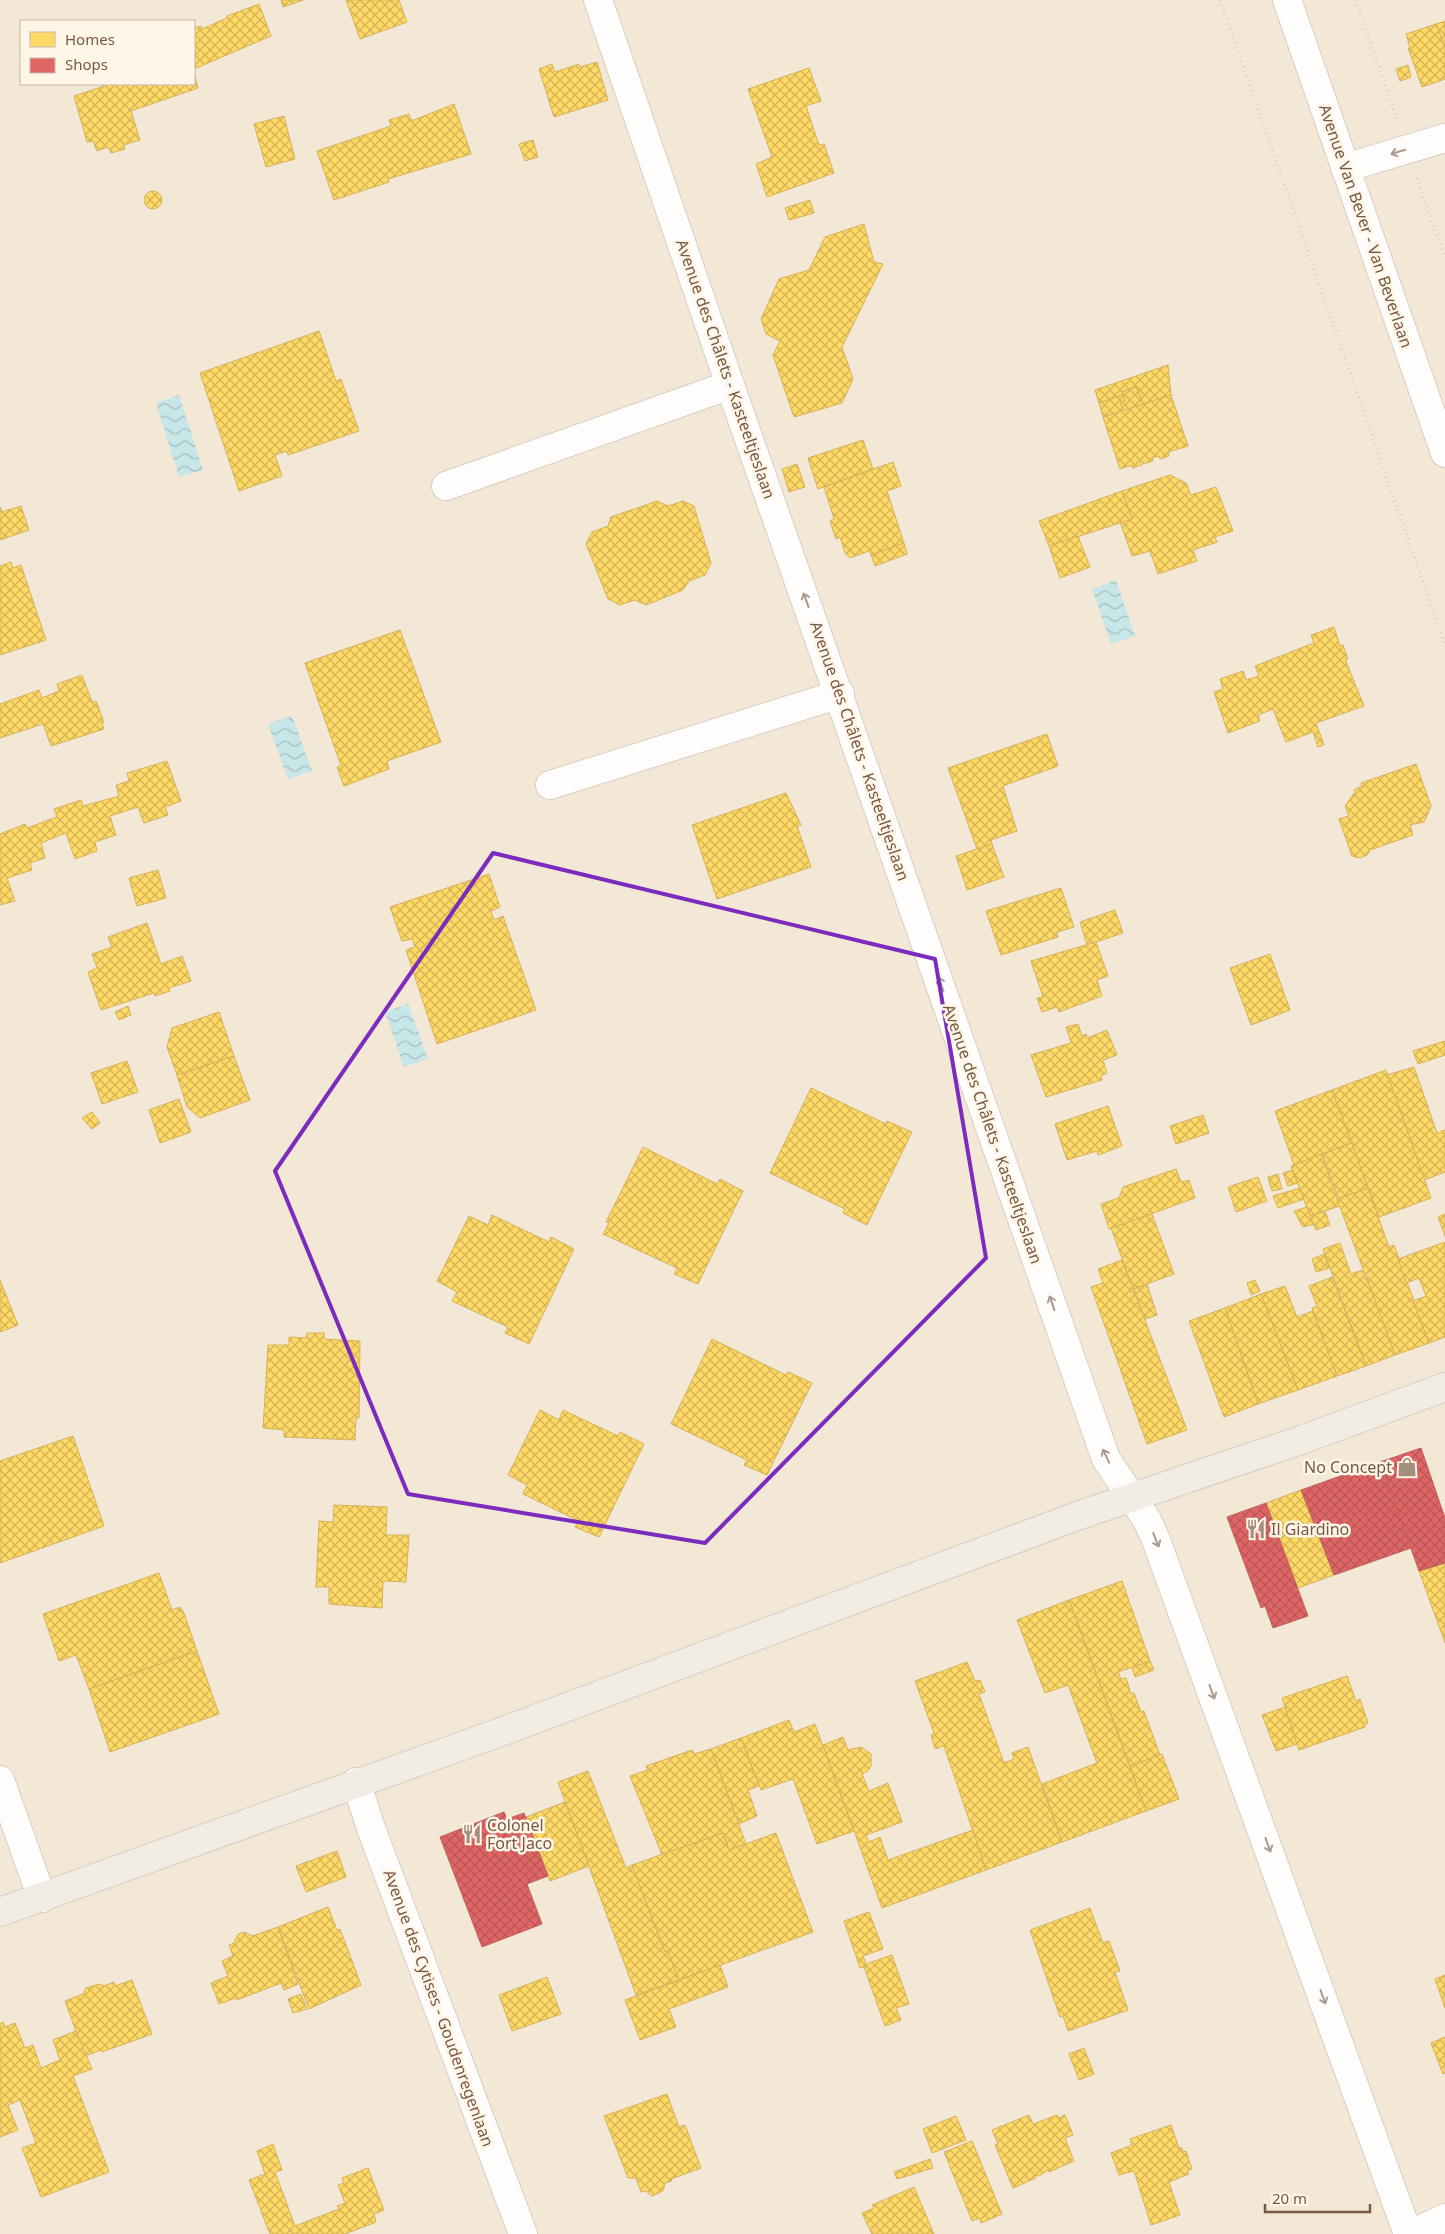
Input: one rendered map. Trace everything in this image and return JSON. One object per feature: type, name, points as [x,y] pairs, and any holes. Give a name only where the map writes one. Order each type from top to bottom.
[{"type":"main road","points":[[0,1912],[356,1782],[498,1733],[1132,1497],[1301,1440],[1445,1387]]},
{"type":"street","name":"Avenue des Châlets - Kasteeltjeslaan","points":[[598,0],[730,385],[840,694],[1106,1459],[1148,1520],[1156,1540],[1410,2234]]},
{"type":"street","name":"Avenue Van Bever - Van Beverlaan","points":[[1287,0],[1445,453]]},
{"type":"street","points":[[1345,168],[1445,138]]},
{"type":"street","points":[[446,486],[730,385]]},
{"type":"street","points":[[550,785],[840,694]]},
{"type":"street","points":[[0,1780],[42,1898]]},
{"type":"street","name":"Avenue des Cytises - Goudenregenlaan","points":[[356,1782],[523,2234]]},
{"type":"street","points":[[1410,2234],[1445,2218]]},
{"type":"path","points":[[1220,0],[1445,645]]},
{"type":"highlighted area","points":[[493,853],[935,959],[986,1258],[705,1543],[408,1494],[275,1171]]},
{"type":"shaded area","points":[[0,0],[1445,0],[1445,2234],[0,2234]]},
{"type":"water","points":[[179,395],[203,470],[179,477],[156,403]]},
{"type":"water","points":[[1116,580],[1135,636],[1111,644],[1092,589]]},
{"type":"water","points":[[292,716],[312,771],[288,779],[268,724]]},
{"type":"water","points":[[408,1004],[428,1059],[404,1067],[385,1012]]},
{"type":"building: Homes","points":[[281,0],[303,0],[283,7]]},
{"type":"building: Homes","points":[[346,0],[399,0],[407,22],[360,39]]},
{"type":"building: Homes","points":[[259,4],[271,36],[195,69],[195,28],[201,26],[202,29],[227,18],[227,16]]},
{"type":"building: Homes","points":[[1445,21],[1445,48],[1436,24]]},
{"type":"building: Homes","points":[[1436,24],[1445,48],[1445,79],[1422,87],[1408,48],[1410,48],[1406,34]]},
{"type":"building: Homes","points":[[597,62],[608,100],[554,117],[539,69],[552,64],[555,72],[579,64],[580,67]]},
{"type":"building: Homes","points":[[1408,65],[1411,77],[1400,81],[1396,69]]},
{"type":"building: Homes","points":[[809,68],[821,101],[806,106],[819,145],[824,144],[834,173],[767,197],[756,164],[772,157],[748,89]]},
{"type":"building: Homes","points":[[195,77],[198,88],[131,111],[140,140],[124,145],[125,149],[111,153],[108,147],[97,151],[93,141],[87,142],[74,96],[104,86],[195,85]]},
{"type":"building: Homes","points":[[454,104],[471,154],[388,179],[389,182],[334,200],[317,151],[391,126],[389,120],[409,114],[411,120],[414,120]]},
{"type":"building: Homes","points":[[284,116],[295,159],[266,167],[254,124]]},
{"type":"building: Homes","points":[[533,140],[538,157],[525,161],[519,144]]},
{"type":"building: Homes","points":[[153,191],[159,194],[162,200],[159,206],[153,209],[147,206],[144,200],[147,194]]},
{"type":"building: Homes","points":[[810,200],[814,213],[789,220],[785,208]]},
{"type":"building: Homes","points":[[864,224],[874,262],[883,264],[842,347],[853,379],[842,403],[794,417],[773,355],[780,341],[766,334],[761,319],[779,279],[809,270],[825,237]]},
{"type":"building: Homes","points":[[319,331],[336,381],[341,379],[359,431],[288,455],[287,451],[275,455],[282,476],[239,491],[200,373]]},
{"type":"building: Homes","points":[[1168,365],[1171,395],[1143,404],[1136,387],[1122,392],[1123,395],[1099,403],[1095,390]]},
{"type":"building: Homes","points":[[1136,387],[1143,404],[1123,411],[1120,402],[1125,401],[1122,392]]},
{"type":"building: Homes","points":[[1123,395],[1125,401],[1120,402],[1123,411],[1103,417],[1099,403]]},
{"type":"building: Homes","points":[[1171,395],[1188,446],[1168,452],[1169,456],[1160,459],[1159,456],[1152,458],[1153,461],[1143,464],[1143,461],[1140,462],[1142,465],[1132,468],[1132,465],[1120,469],[1103,417]]},
{"type":"building: Homes","points":[[863,440],[873,469],[818,489],[808,458]]},
{"type":"building: Homes","points":[[893,462],[901,486],[887,491],[904,543],[871,555],[869,551],[850,558],[845,553],[840,537],[836,539],[830,521],[834,519],[824,487]]},
{"type":"building: Homes","points":[[797,464],[805,487],[789,492],[782,469]]},
{"type":"building: Homes","points":[[1170,475],[1186,483],[1191,495],[1216,487],[1233,531],[1215,537],[1217,542],[1193,550],[1197,561],[1158,574],[1150,551],[1132,556],[1120,522],[1132,519],[1122,491]]},
{"type":"building: Homes","points":[[1122,491],[1132,519],[1049,546],[1039,521]]},
{"type":"building: Homes","points":[[657,501],[668,506],[683,501],[694,506],[711,563],[705,575],[689,581],[683,590],[646,605],[635,600],[620,605],[608,599],[586,544],[592,532],[608,526],[611,517]]},
{"type":"building: Homes","points":[[21,506],[29,530],[0,540],[0,507],[2,512]]},
{"type":"building: Homes","points":[[1078,536],[1090,567],[1060,578],[1049,546]]},
{"type":"building: Homes","points":[[904,543],[907,554],[875,566],[871,555]]},
{"type":"building: Homes","points":[[11,562],[13,568],[21,565],[46,640],[0,655],[0,566]]},
{"type":"building: Homes","points":[[1334,627],[1340,646],[1343,645],[1348,659],[1345,659],[1364,706],[1316,723],[1324,745],[1318,747],[1313,732],[1286,742],[1273,709],[1258,715],[1260,721],[1228,733],[1214,692],[1223,689],[1220,679],[1243,671],[1246,680],[1259,676],[1255,666],[1314,643],[1311,635]]},
{"type":"building: Homes","points":[[400,630],[441,742],[387,761],[389,769],[344,786],[337,767],[341,766],[305,663]]},
{"type":"building: Homes","points":[[82,675],[92,702],[96,701],[104,722],[102,723],[104,729],[51,746],[43,724],[0,738],[0,704],[39,690],[42,698],[59,691],[57,684]]},
{"type":"building: Homes","points":[[1047,734],[1058,766],[1003,786],[1017,831],[991,840],[992,844],[977,849],[948,768]]},
{"type":"building: Homes","points":[[167,761],[181,801],[165,807],[168,815],[144,823],[138,807],[110,816],[116,835],[95,842],[97,851],[75,859],[66,833],[41,843],[45,858],[30,863],[32,870],[7,878],[15,901],[0,905],[0,834],[25,824],[27,828],[57,817],[54,809],[81,800],[83,806],[119,796],[116,785],[129,781],[127,773]]},
{"type":"building: Homes","points":[[1416,764],[1431,806],[1424,822],[1410,825],[1413,835],[1370,850],[1367,855],[1360,858],[1352,856],[1339,819],[1349,816],[1345,806],[1355,792],[1354,790],[1362,786],[1361,783]]},
{"type":"building: Homes","points":[[786,793],[801,825],[797,826],[811,867],[717,899],[692,825]]},
{"type":"building: Homes","points":[[992,844],[1004,877],[967,890],[956,856]]},
{"type":"building: Homes","points":[[158,870],[166,898],[137,906],[129,878]]},
{"type":"building: Homes","points":[[489,874],[500,907],[491,911],[494,920],[503,916],[536,1010],[437,1044],[406,950],[415,947],[412,939],[402,941],[390,907]]},
{"type":"building: Homes","points":[[1061,888],[1074,927],[1057,932],[1058,937],[1001,955],[986,911]]},
{"type":"building: Homes","points":[[1115,910],[1123,933],[1087,945],[1080,922]]},
{"type":"building: Homes","points":[[147,923],[161,964],[182,956],[191,981],[169,988],[170,991],[155,996],[154,993],[101,1010],[88,972],[97,968],[92,954],[112,947],[108,937]]},
{"type":"building: Homes","points":[[1096,942],[1108,976],[1097,980],[1102,996],[1059,1012],[1057,1007],[1042,1012],[1037,998],[1043,997],[1031,961]]},
{"type":"building: Homes","points":[[1270,954],[1290,1010],[1251,1025],[1230,968]]},
{"type":"building: Homes","points":[[128,1006],[131,1015],[119,1020],[115,1012]]},
{"type":"building: Homes","points":[[219,1012],[234,1056],[177,1075],[167,1047],[172,1028]]},
{"type":"building: Homes","points":[[1078,1024],[1082,1036],[1086,1034],[1087,1038],[1107,1030],[1117,1055],[1103,1060],[1107,1073],[1101,1076],[1102,1080],[1046,1097],[1031,1055],[1071,1043],[1066,1027]]},
{"type":"building: Homes","points":[[1445,1041],[1445,1055],[1418,1064],[1413,1051]]},
{"type":"building: Homes","points":[[234,1056],[250,1100],[200,1118],[187,1107],[177,1075]]},
{"type":"building: Homes","points":[[127,1061],[138,1092],[102,1104],[91,1073]]},
{"type":"building: Homes","points":[[1414,1067],[1437,1133],[1445,1130],[1445,1172],[1424,1180],[1387,1075]]},
{"type":"building: Homes","points":[[1386,1070],[1431,1198],[1379,1217],[1332,1090]]},
{"type":"building: Homes","points":[[811,1088],[886,1124],[887,1121],[912,1132],[867,1225],[843,1213],[845,1209],[770,1173]]},
{"type":"building: Homes","points":[[1332,1090],[1352,1143],[1294,1165],[1275,1111]]},
{"type":"building: Homes","points":[[179,1099],[191,1132],[160,1143],[149,1110]]},
{"type":"building: Homes","points":[[1108,1106],[1122,1146],[1098,1155],[1097,1151],[1067,1160],[1055,1124]]},
{"type":"building: Homes","points":[[92,1112],[100,1123],[92,1129],[82,1118]]},
{"type":"building: Homes","points":[[1203,1115],[1209,1133],[1176,1144],[1170,1126]]},
{"type":"building: Homes","points":[[1352,1143],[1368,1188],[1339,1199],[1322,1154]]},
{"type":"building: Homes","points":[[643,1147],[717,1184],[720,1179],[743,1191],[698,1284],[674,1274],[677,1268],[603,1234],[609,1223],[606,1222]]},
{"type":"building: Homes","points":[[1321,1154],[1340,1206],[1310,1216],[1291,1166]]},
{"type":"building: Homes","points":[[1176,1169],[1181,1182],[1189,1180],[1195,1198],[1109,1229],[1101,1204],[1119,1198],[1123,1187]]},
{"type":"building: Homes","points":[[1293,1170],[1297,1183],[1288,1186],[1283,1173]]},
{"type":"building: Homes","points":[[1278,1174],[1282,1189],[1272,1191],[1268,1177]]},
{"type":"building: Homes","points":[[1258,1177],[1267,1201],[1236,1212],[1228,1187]]},
{"type":"building: Homes","points":[[1300,1188],[1304,1199],[1278,1208],[1273,1196]]},
{"type":"building: Homes","points":[[1368,1188],[1389,1247],[1394,1245],[1429,1343],[1395,1355],[1337,1199]]},
{"type":"building: Homes","points":[[1307,1207],[1314,1224],[1303,1227],[1294,1211]]},
{"type":"building: Homes","points":[[1325,1211],[1330,1225],[1316,1230],[1310,1216]]},
{"type":"building: Homes","points":[[1152,1214],[1174,1274],[1133,1289],[1111,1228]]},
{"type":"building: Homes","points":[[1445,1214],[1445,1236],[1438,1217]]},
{"type":"building: Homes","points":[[492,1215],[549,1242],[551,1237],[574,1249],[529,1344],[505,1333],[508,1327],[452,1301],[457,1292],[437,1281],[469,1216],[488,1225]]},
{"type":"building: Homes","points":[[1445,1242],[1445,1337],[1429,1343],[1413,1301],[1426,1296],[1419,1278],[1406,1283],[1398,1259]]},
{"type":"building: Homes","points":[[1340,1243],[1351,1274],[1362,1270],[1365,1280],[1367,1279],[1395,1355],[1366,1366],[1323,1249]]},
{"type":"building: Homes","points":[[1324,1254],[1329,1268],[1316,1272],[1312,1259]]},
{"type":"building: Homes","points":[[1122,1260],[1187,1430],[1147,1444],[1091,1287],[1103,1283],[1098,1269]]},
{"type":"building: Homes","points":[[1332,1277],[1366,1366],[1337,1376],[1312,1308],[1317,1306],[1309,1286]]},
{"type":"building: Homes","points":[[0,1280],[18,1325],[0,1332]]},
{"type":"building: Homes","points":[[1255,1280],[1260,1291],[1251,1295],[1247,1283]]},
{"type":"building: Homes","points":[[1147,1284],[1157,1315],[1145,1319],[1134,1289]]},
{"type":"building: Homes","points":[[1285,1286],[1297,1317],[1313,1311],[1337,1376],[1298,1390],[1261,1294]]},
{"type":"building: Homes","points":[[1261,1294],[1298,1390],[1258,1404],[1225,1308]]},
{"type":"building: Homes","points":[[1225,1308],[1258,1404],[1224,1417],[1189,1321]]},
{"type":"building: Homes","points":[[307,1333],[324,1333],[324,1339],[360,1341],[359,1418],[356,1418],[355,1440],[284,1437],[284,1430],[263,1428],[268,1345],[289,1345],[289,1337],[306,1338]]},
{"type":"building: Homes","points":[[712,1339],[786,1375],[788,1372],[812,1383],[767,1475],[744,1465],[747,1460],[671,1424]]},
{"type":"building: Homes","points":[[540,1410],[559,1420],[563,1410],[618,1436],[620,1432],[644,1444],[599,1537],[575,1527],[579,1521],[523,1494],[527,1485],[508,1475]]},
{"type":"building: Homes","points":[[73,1436],[104,1526],[0,1563],[0,1461]]},
{"type":"building: Homes","points":[[1301,1490],[1334,1575],[1298,1588],[1266,1503]]},
{"type":"building: Homes","points":[[334,1505],[387,1507],[386,1535],[409,1535],[406,1582],[383,1581],[382,1608],[329,1604],[329,1587],[316,1587],[319,1521],[333,1522]]},
{"type":"building: Homes","points":[[1445,1563],[1445,1643],[1419,1571]]},
{"type":"building: Homes","points":[[159,1573],[172,1610],[180,1607],[184,1613],[197,1651],[89,1689],[76,1655],[59,1661],[43,1614]]},
{"type":"building: Homes","points":[[1122,1581],[1150,1661],[1118,1672],[1121,1679],[1126,1678],[1131,1694],[1134,1693],[1141,1712],[1144,1711],[1160,1755],[1130,1766],[1069,1600]]},
{"type":"building: Homes","points":[[1069,1600],[1146,1811],[1062,1842],[1042,1784],[1097,1763],[1068,1685],[1045,1693],[1017,1620]]},
{"type":"building: Homes","points":[[197,1651],[219,1714],[110,1752],[89,1689]]},
{"type":"building: Homes","points":[[1150,1661],[1154,1670],[1135,1677],[1132,1668]]},
{"type":"building: Homes","points":[[967,1662],[975,1681],[980,1680],[985,1692],[979,1694],[1004,1763],[1014,1759],[1012,1753],[1028,1747],[1062,1842],[986,1870],[944,1746],[935,1749],[931,1735],[934,1733],[915,1681]]},
{"type":"building: Homes","points":[[1347,1676],[1356,1701],[1360,1699],[1368,1723],[1365,1724],[1365,1727],[1299,1750],[1282,1698]]},
{"type":"building: Homes","points":[[1285,1707],[1297,1744],[1276,1751],[1262,1715]]},
{"type":"building: Homes","points":[[789,1720],[794,1732],[815,1724],[854,1831],[817,1844],[793,1779],[761,1790],[741,1738]]},
{"type":"building: Homes","points":[[843,1737],[848,1750],[861,1747],[871,1754],[871,1766],[868,1771],[862,1774],[869,1791],[888,1783],[902,1822],[866,1835],[869,1842],[880,1837],[888,1860],[973,1830],[986,1870],[882,1908],[823,1745]]},
{"type":"building: Homes","points":[[741,1738],[759,1786],[748,1790],[757,1816],[739,1824],[711,1749]]},
{"type":"building: Homes","points":[[711,1749],[746,1844],[729,1850],[723,1833],[662,1855],[630,1776],[648,1770],[646,1766],[692,1750],[694,1754]]},
{"type":"building: Homes","points":[[1162,1754],[1179,1799],[1146,1811],[1130,1766]]},
{"type":"building: Homes","points":[[588,1771],[626,1868],[632,1865],[665,1952],[668,1951],[679,1980],[636,1995],[558,1782]]},
{"type":"building: Homes","points":[[565,1802],[589,1866],[550,1881],[526,1817]]},
{"type":"building: Homes","points":[[723,1833],[729,1850],[776,1833],[813,1932],[679,1980],[668,1951],[665,1952],[632,1865]]},
{"type":"building: Homes","points":[[337,1851],[346,1877],[306,1892],[296,1866]]},
{"type":"building: Homes","points":[[328,1907],[337,1930],[340,1929],[361,1985],[309,2009],[278,1927]]},
{"type":"building: Homes","points":[[1090,1908],[1103,1943],[1109,1941],[1120,1971],[1115,1972],[1128,2010],[1068,2031],[1063,2016],[1060,2017],[1030,1930]]},
{"type":"building: Homes","points":[[869,1912],[883,1949],[863,1956],[867,1966],[860,1968],[844,1921]]},
{"type":"building: Homes","points":[[278,1927],[298,1984],[284,1990],[281,1983],[237,2000],[236,1998],[219,2004],[211,1983],[228,1976],[222,1961],[233,1956],[229,1945],[234,1943],[238,1934],[244,1932],[252,1936]]},
{"type":"building: Homes","points":[[892,1955],[909,2004],[896,2008],[901,2020],[885,2026],[864,1967],[867,1966],[866,1964]]},
{"type":"building: Homes","points":[[720,1965],[728,1987],[669,2009],[676,2027],[640,2040],[625,2000]]},
{"type":"building: Homes","points":[[1445,1975],[1445,2008],[1435,1979]]},
{"type":"building: Homes","points":[[547,1977],[561,2014],[512,2031],[499,1995]]},
{"type":"building: Homes","points":[[132,1980],[152,2034],[102,2052],[101,2050],[85,2056],[65,2001],[83,1994],[86,1988],[99,1984],[104,1986],[114,1982],[115,1986]]},
{"type":"building: Homes","points":[[301,1994],[307,2009],[293,2013],[288,1999]]},
{"type":"building: Homes","points":[[3,2022],[5,2027],[15,2023],[25,2048],[33,2045],[41,2068],[60,2060],[53,2040],[76,2031],[92,2069],[73,2076],[109,2172],[41,2197],[22,2148],[36,2143],[20,2100],[8,2105],[18,2130],[0,2137],[0,2024]]},
{"type":"building: Homes","points":[[1445,2037],[1445,2073],[1443,2074],[1431,2043]]},
{"type":"building: Homes","points":[[1084,2048],[1094,2074],[1079,2080],[1069,2054]]},
{"type":"building: Homes","points":[[667,2094],[679,2127],[685,2125],[701,2168],[671,2179],[672,2181],[665,2183],[663,2191],[652,2196],[646,2191],[641,2192],[636,2178],[628,2178],[604,2116]]},
{"type":"building: Homes","points":[[1029,2115],[1033,2124],[1057,2115],[1059,2118],[1065,2115],[1073,2135],[1065,2138],[1074,2161],[1049,2172],[1048,2170],[1039,2176],[1035,2175],[1036,2178],[1013,2188],[995,2145],[998,2144],[992,2130]]},
{"type":"building: Homes","points":[[956,2116],[966,2140],[932,2153],[923,2129]]},
{"type":"building: Homes","points":[[1171,2125],[1179,2148],[1182,2148],[1183,2152],[1186,2151],[1192,2169],[1187,2171],[1189,2174],[1169,2182],[1180,2215],[1151,2225],[1134,2171],[1119,2175],[1111,2153],[1132,2145],[1130,2139]]},
{"type":"building: Homes","points":[[972,2141],[1002,2214],[981,2223],[980,2218],[972,2221],[944,2152]]},
{"type":"building: Homes","points":[[273,2144],[282,2170],[275,2172],[295,2226],[339,2209],[337,2206],[345,2203],[338,2185],[344,2183],[342,2178],[368,2168],[384,2210],[374,2214],[376,2222],[345,2234],[270,2234],[249,2180],[265,2174],[257,2151]]},
{"type":"building: Homes","points":[[930,2159],[933,2168],[897,2179],[894,2172]]},
{"type":"building: Homes","points":[[914,2187],[934,2234],[872,2234],[862,2213],[874,2208],[872,2205]]},
{"type":"building: Shops","points":[[1421,1448],[1445,1518],[1445,1563],[1419,1571],[1380,1462]]},
{"type":"building: Shops","points":[[1380,1462],[1411,1548],[1334,1575],[1301,1490]]},
{"type":"building: Shops","points":[[1266,1503],[1308,1616],[1273,1628],[1265,1606],[1261,1608],[1227,1517]]},
{"type":"building: Shops","points":[[504,1812],[507,1819],[524,1813],[548,1876],[527,1884],[542,1924],[482,1947],[440,1837]]},
{"type":"place","name":"No Concept","points":[[1407,1467]]},
{"type":"place","name":"Il Giardino","points":[[1256,1529]]},
{"type":"place","name":"Colonel Fort Jaco","points":[[472,1834]]}]
